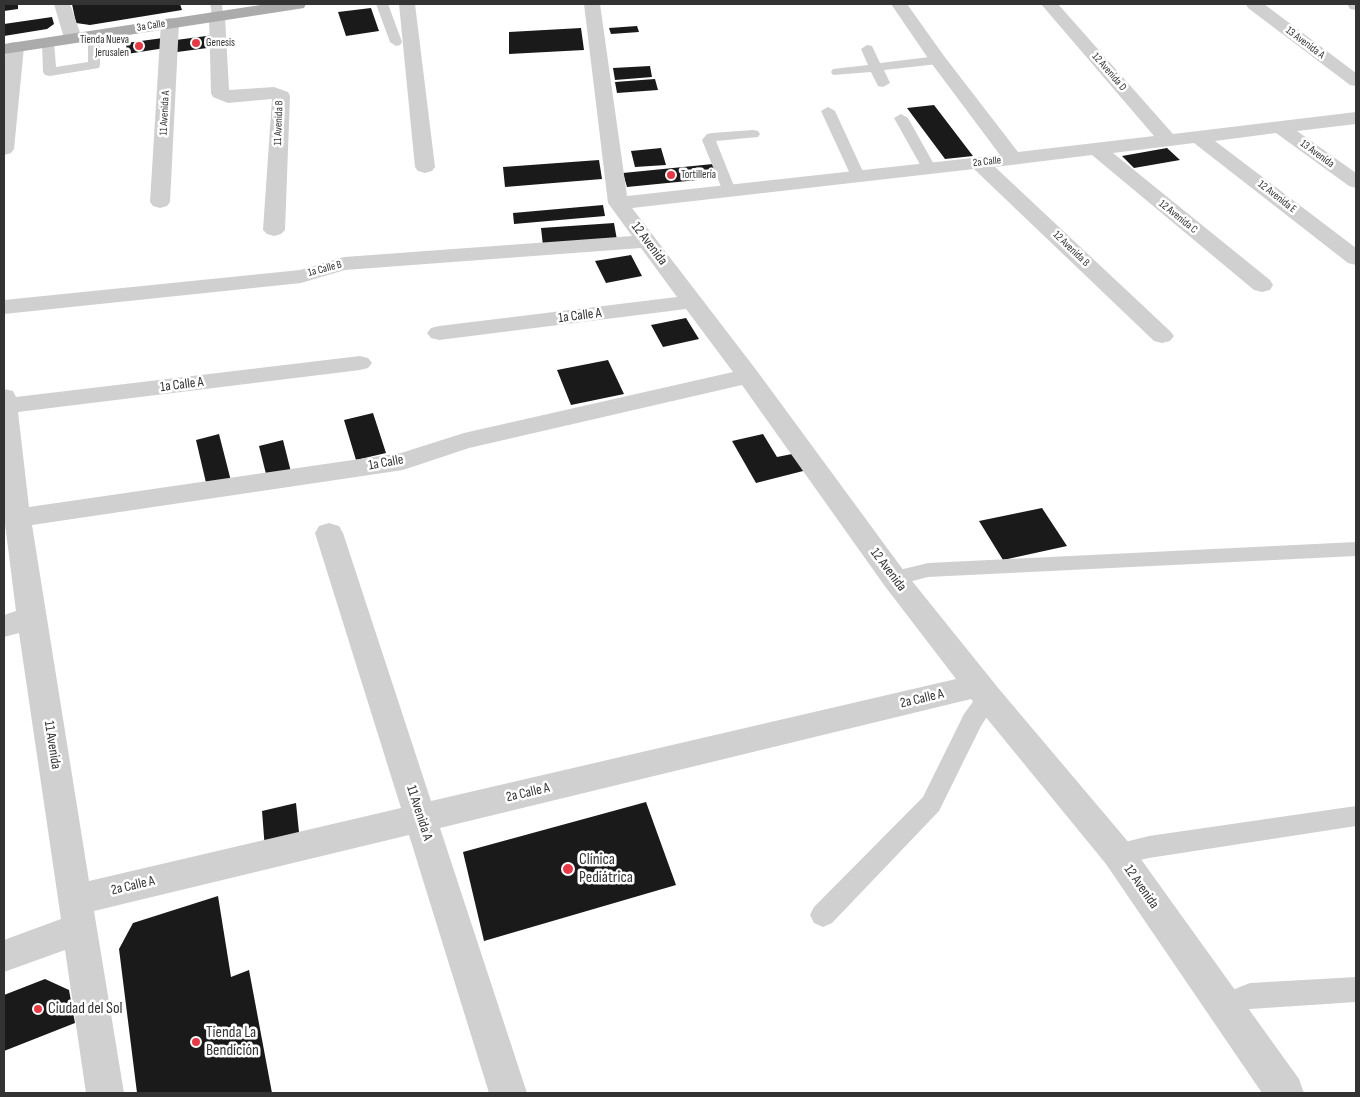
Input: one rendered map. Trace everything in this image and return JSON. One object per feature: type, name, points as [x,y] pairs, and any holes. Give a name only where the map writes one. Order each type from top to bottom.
[{"type":"main road","name":"3a Calle","points":[[10,48],[170,23],[217,10],[298,4]]},
{"type":"street","points":[[62,4],[73,38]]},
{"type":"street","points":[[407,4],[425,167]]},
{"type":"street","name":"12 Avenida","points":[[592,4],[618,203],[748,376],[894,578],[984,692],[1118,854],[1285,1093]]},
{"type":"street","points":[[899,4],[938,60],[1013,159]]},
{"type":"street","name":"12 Avenida D","points":[[1050,4],[1168,140]]},
{"type":"street","name":"13 Avenida A","points":[[1254,4],[1356,81]]},
{"type":"street","name":"11 Avenida B","points":[[217,10],[220,93],[228,97],[274,93],[282,96],[274,230]]},
{"type":"street","name":"11 Avenida A","points":[[160,202],[170,23]]},
{"type":"street","points":[[4,149],[10,48]]},
{"type":"street","name":"2a Calle","points":[[618,203],[979,163],[1356,118]]},
{"type":"street","name":"13 Avenida","points":[[1278,126],[1356,182]]},
{"type":"street","name":"12 Avenida E","points":[[1198,136],[1356,258]]},
{"type":"street","name":"12 Avenida C","points":[[1095,148],[1262,285]]},
{"type":"street","name":"12 Avenida B","points":[[979,163],[1162,336]]},
{"type":"street","name":"1a Calle B","points":[[4,307],[301,276],[344,264],[646,241]]},
{"type":"street","name":"1a Calle A","points":[[439,333],[692,302]]},
{"type":"street","name":"1a Calle A","points":[[4,402],[360,363]]},
{"type":"street","name":"1a Calle","points":[[14,534],[403,461],[464,440],[748,376]]},
{"type":"street","name":"11 Avenida","points":[[4,402],[14,534],[18,622],[78,914],[105,1093]]},
{"type":"street","name":"11 Avenida A","points":[[328,533],[508,1093]]},
{"type":"street","name":"2a Calle A","points":[[4,956],[78,914],[421,818],[984,692]]},
{"type":"lane","points":[[382,4],[396,42]]},
{"type":"lane","points":[[48,42],[50,72],[94,65],[94,35]]},
{"type":"lane","points":[[867,49],[883,82]]},
{"type":"lane","points":[[838,72],[938,60]]},
{"type":"lane","points":[[828,110],[858,176]]},
{"type":"lane","points":[[901,118],[929,168]]},
{"type":"lane","points":[[729,191],[709,140],[712,137],[753,134]]},
{"type":"lane","points":[[894,578],[928,570],[1356,549]]},
{"type":"lane","points":[[823,915],[931,804],[984,692]]},
{"type":"lane","points":[[1118,854],[1149,847],[1356,816]]},
{"type":"lane","points":[[1224,1006],[1250,996],[1356,989]]},
{"type":"building","points":[[4,4],[18,4],[18,9],[4,11]]},
{"type":"building","points":[[72,4],[180,4],[182,10],[90,25],[76,23]]},
{"type":"building","points":[[371,8],[379,31],[346,36],[338,12]]},
{"type":"building","points":[[52,17],[54,24],[47,29],[4,36],[4,24]]},
{"type":"building","points":[[637,26],[639,32],[611,34],[609,28]]},
{"type":"building","points":[[581,28],[584,50],[509,54],[509,32]]},
{"type":"building","name":"Genesis","points":[[214,35],[215,47],[177,52],[176,40]]},
{"type":"building","points":[[163,38],[165,48],[127,54],[126,43]]},
{"type":"building","points":[[650,66],[652,77],[615,80],[613,68]]},
{"type":"building","points":[[655,79],[658,90],[617,93],[615,82]]},
{"type":"building","points":[[934,105],[973,156],[945,159],[907,108]]},
{"type":"building","points":[[661,148],[666,165],[635,167],[631,151]]},
{"type":"building","points":[[1167,148],[1180,160],[1134,168],[1122,156]]},
{"type":"building","points":[[599,160],[602,179],[505,187],[503,167]]},
{"type":"building","name":"Tortillería","points":[[713,164],[718,178],[627,187],[623,173]]},
{"type":"building","points":[[603,205],[605,216],[514,224],[513,213]]},
{"type":"building","points":[[614,223],[617,240],[543,246],[541,228]]},
{"type":"building","points":[[631,255],[642,276],[606,283],[595,261]]},
{"type":"building","points":[[686,318],[699,339],[663,347],[651,325]]},
{"type":"building","points":[[608,360],[624,394],[571,405],[557,370]]},
{"type":"building","points":[[373,413],[386,453],[356,460],[344,420]]},
{"type":"building","points":[[219,434],[231,481],[207,487],[196,440]]},
{"type":"building","points":[[763,434],[777,457],[797,453],[807,470],[756,483],[732,441]]},
{"type":"building","points":[[283,440],[291,472],[267,478],[259,446]]},
{"type":"building","points":[[1042,508],[1067,546],[1003,560],[979,521]]},
{"type":"building","name":"Clínica Pediátrica","points":[[646,802],[676,885],[484,941],[463,852]]},
{"type":"building","points":[[296,803],[300,842],[265,850],[262,811]]},
{"type":"building","points":[[218,896],[231,977],[249,970],[272,1093],[137,1093],[119,949],[133,923]]},
{"type":"building","name":"Ciudad del Sol","points":[[45,979],[69,990],[75,1023],[4,1051],[4,995]]},
{"type":"place","name":"Genesis","points":[[196,43]]},
{"type":"place","name":"Tienda Nueva Jerusalen","points":[[139,46]]},
{"type":"place","name":"Tortillería","points":[[671,175]]},
{"type":"place","name":"Clínica Pediátrica","points":[[568,869]]},
{"type":"place","name":"Ciudad del Sol","points":[[38,1009]]},
{"type":"place","name":"Tienda La Bendición","points":[[196,1042]]}]
